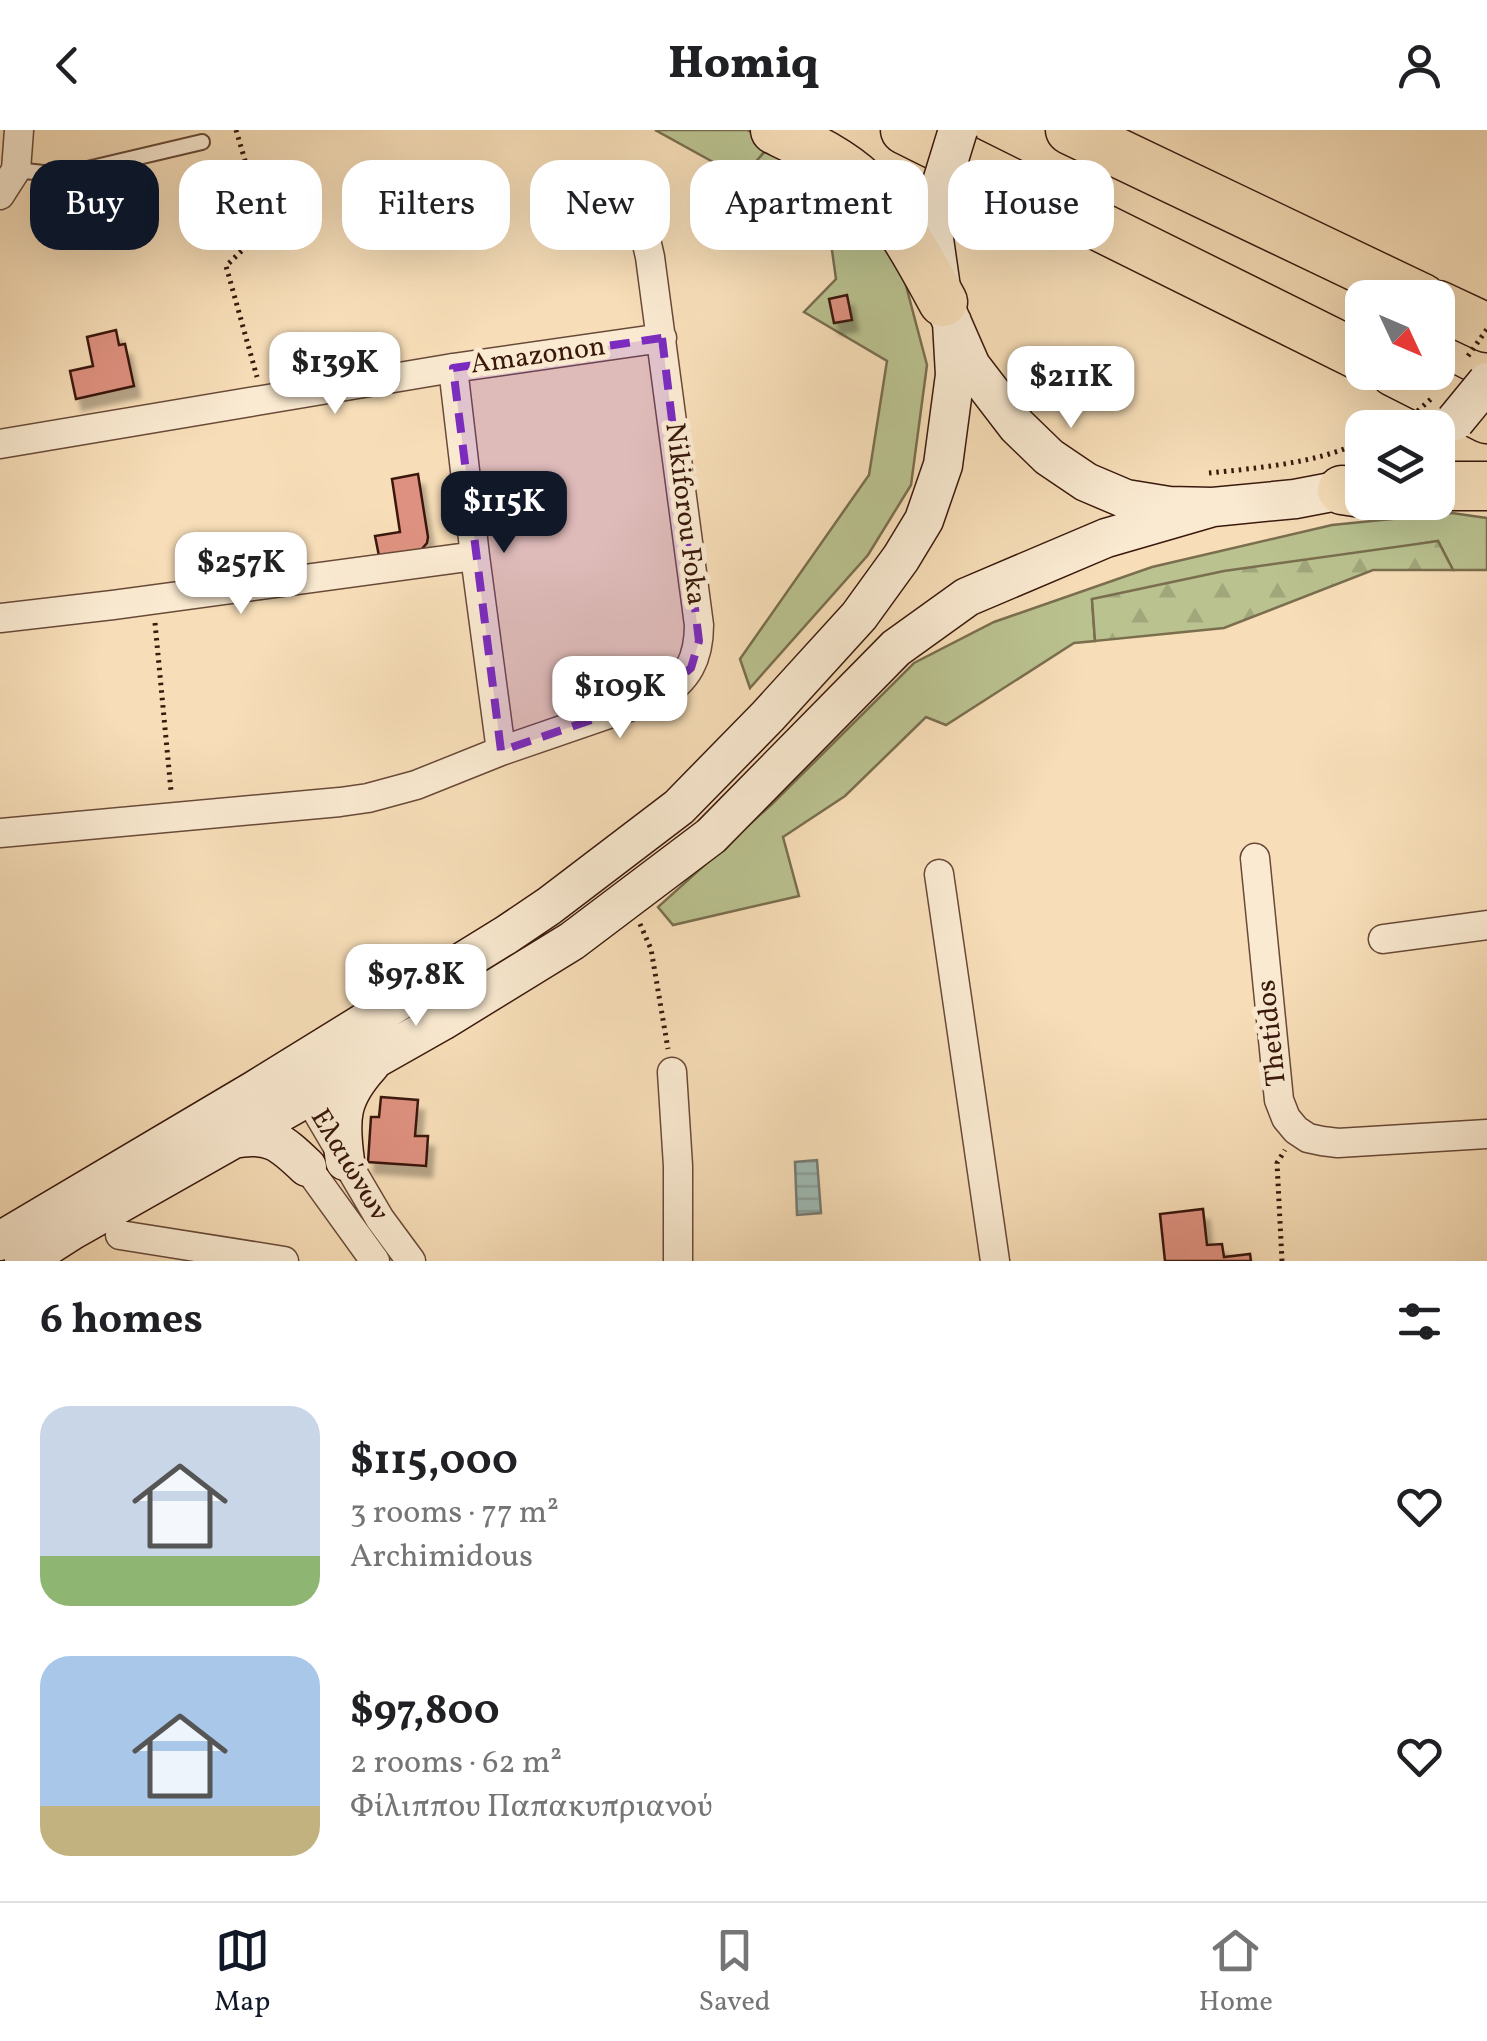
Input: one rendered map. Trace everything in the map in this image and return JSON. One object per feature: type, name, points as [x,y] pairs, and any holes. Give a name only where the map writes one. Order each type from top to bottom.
[{"type":"highway","points":[[775,130],[862,181],[900,228],[948,312]]},
{"type":"highway","points":[[905,130],[1345,349]]},
{"type":"highway","points":[[1070,130],[1384,280]]},
{"type":"highway","points":[[1455,313],[1487,328]]},
{"type":"highway","points":[[1413,390],[1435,410]]},
{"type":"highway","points":[[1455,486],[1487,486]]},
{"type":"main road","points":[[0,1240],[299,1082],[549,906],[679,807],[859,616],[924,520],[943,465],[955,375],[932,224],[958,130]]},
{"type":"main road","points":[[948,312],[971,366],[1017,426],[1086,482],[1126,499],[1169,506],[1211,490],[1295,499],[1345,490]]},
{"type":"main road","points":[[1455,415],[1487,382]]},
{"type":"main road","points":[[299,1082],[378,1056],[572,941],[711,836],[896,648],[967,597],[1211,490]]},
{"type":"main road","points":[[346,1161],[341,1132],[343,1106],[357,1080],[378,1056]]},
{"type":"main road","points":[[24,1261],[232,1139],[263,1103]]},
{"type":"main road","points":[[232,1139],[250,1136],[272,1140],[286,1147],[307,1167]]},
{"type":"street","points":[[0,195],[16,170],[19,130]]},
{"type":"street","name":"Nikiforou Foka","points":[[0,834],[368,798],[416,785],[658,697],[675,686],[696,657],[699,625],[648,250]]},
{"type":"street","name":"Amazonon","points":[[0,444],[453,368],[662,338]]},
{"type":"street","points":[[453,368],[501,751]]},
{"type":"street","points":[[0,618],[475,556]]},
{"type":"street","name":"Thetidos","points":[[1255,858],[1279,1100],[1296,1130]]},
{"type":"street","points":[[939,874],[994,1261]]},
{"type":"street","points":[[1383,939],[1487,925]]},
{"type":"street","points":[[672,1072],[678,1166],[678,1261]]},
{"type":"street","name":"Ελαιώνων","points":[[299,1082],[380,1219],[411,1261]]},
{"type":"street","name":"Ελαιώνων","points":[[263,1103],[375,1261]]},
{"type":"street","points":[[1296,1130],[1308,1138],[1338,1143],[1487,1134]]},
{"type":"street","points":[[120,1235],[284,1261]]},
{"type":"lane","points":[[16,170],[62,175],[202,142]]},
{"type":"path","points":[[236,130],[265,228],[226,266],[263,400]]},
{"type":"path","points":[[1211,490],[1258,468],[1345,450]]},
{"type":"path","points":[[152,600],[174,818]]},
{"type":"path","points":[[628,898],[651,948],[672,1072]]},
{"type":"path","points":[[1282,1261],[1277,1164],[1296,1130]]},
{"type":"highlighted area","points":[[662,338],[699,641],[691,668],[658,697],[501,751],[453,368]]},
{"type":"green space","points":[[655,130],[747,130],[773,142],[758,160],[709,160]]},
{"type":"green space","points":[[773,142],[802,160],[758,160]]},
{"type":"green space","points":[[832,250],[888,250],[905,282],[927,365],[911,485],[868,555],[750,688],[740,659],[869,475],[887,361],[804,312],[836,279]]},
{"type":"green space","points":[[1455,513],[1487,518],[1487,570],[1453,570],[1438,541],[1092,600],[1095,641],[1074,643],[946,725],[926,717],[845,796],[783,837],[799,896],[673,925],[658,907],[771,805],[914,663],[994,622],[1152,567],[1332,525],[1455,520]]},
{"type":"green space","points":[[1438,541],[1453,570],[1373,570],[1224,628],[1095,641],[1092,599],[1224,571]]},
{"type":"water","points":[[817,1160],[821,1213],[797,1215],[795,1162]]},
{"type":"building","points":[[847,295],[852,320],[834,323],[829,299]]},
{"type":"building","points":[[116,330],[119,345],[125,344],[134,386],[76,399],[70,371],[93,366],[87,337]]},
{"type":"building","points":[[418,474],[427,543],[421,550],[380,561],[375,536],[400,532],[392,479]]},
{"type":"building","points":[[381,1097],[418,1100],[415,1136],[428,1136],[426,1166],[368,1162],[371,1117],[379,1117]]},
{"type":"building","points":[[1203,1209],[1207,1245],[1222,1244],[1224,1257],[1250,1254],[1251,1261],[1165,1261],[1160,1214]]}]
